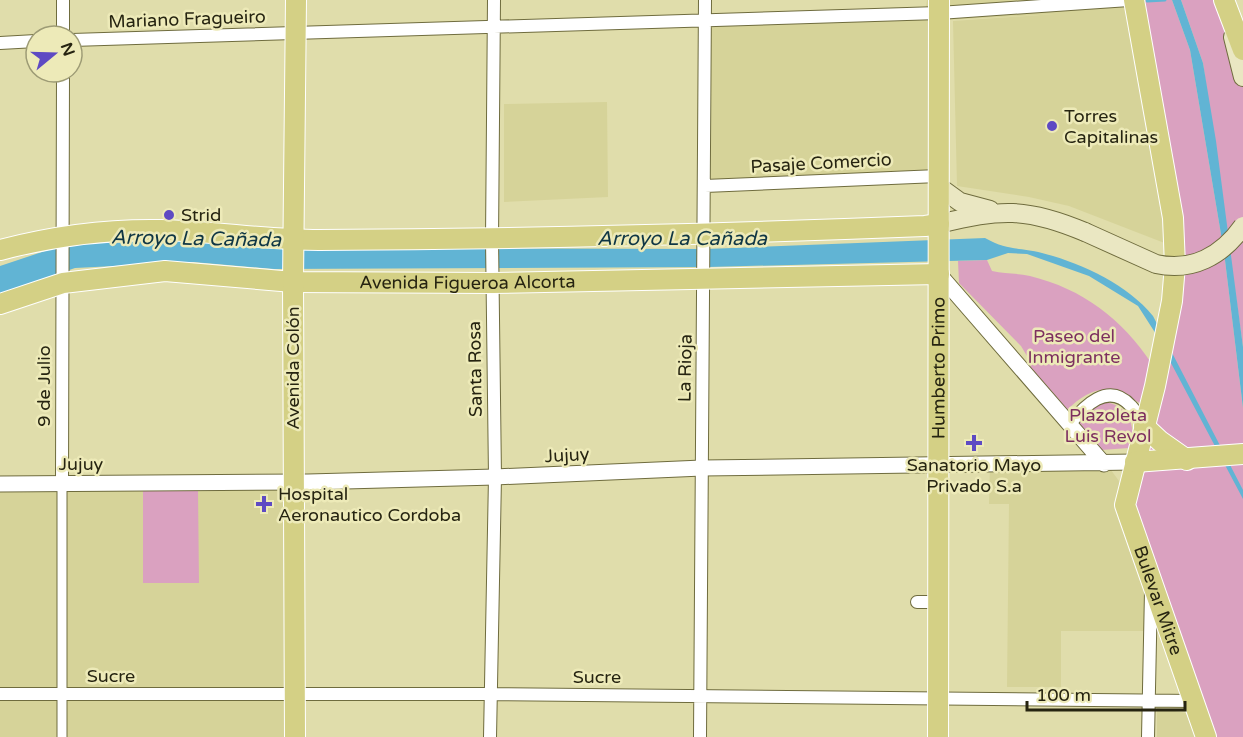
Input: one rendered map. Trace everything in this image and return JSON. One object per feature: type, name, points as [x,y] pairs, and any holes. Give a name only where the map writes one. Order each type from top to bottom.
[{"type":"main road","name":"Avenida Colón","points":[[295,737],[292,282],[296,0]]},
{"type":"main road","points":[[1132,0],[1173,218],[1175,265],[1172,301],[1155,386],[1135,462],[1187,460],[1243,454]]},
{"type":"main road","points":[[1224,0],[1243,50]]},
{"type":"main road","points":[[1224,0],[1243,77]]},
{"type":"main road","name":"Humberto Primo","points":[[938,737],[939,6]]},
{"type":"main road","points":[[938,181],[960,202],[998,211],[1041,216],[1167,267],[1205,261],[1229,243],[1243,226]]},
{"type":"main road","points":[[0,250],[63,235],[162,230],[294,240],[704,235],[925,226],[998,211]]},
{"type":"main road","name":"Avenida Figueroa Alcorta","points":[[0,304],[63,283],[165,271],[292,282],[492,283],[939,274]]},
{"type":"main road","points":[[1144,426],[1160,441],[1187,460]]},
{"type":"main road","name":"Bulevar Mitre","points":[[1135,462],[1125,505],[1206,737]]},
{"type":"street","points":[[63,0],[63,24]]},
{"type":"street","name":"Santa Rosa","points":[[490,737],[495,477],[492,283],[494,0]]},
{"type":"street","name":"La Rioja","points":[[700,737],[706,574],[702,468],[705,0]]},
{"type":"street","name":"Mariano Fragueiro","points":[[84,40],[705,20],[939,6],[1132,0]]},
{"type":"street","points":[[0,43],[24,42]]},
{"type":"street","name":"9 de Julio","points":[[62,737],[63,84]]},
{"type":"street","name":"Pasaje Comercio","points":[[705,186],[938,181]]},
{"type":"street","points":[[939,274],[1104,464]]},
{"type":"street","points":[[1069,425],[1089,403],[1107,395],[1118,396],[1130,404],[1144,426]]},
{"type":"street","name":"Jujuy","points":[[0,484],[294,482],[495,477],[702,468],[1135,462]]},
{"type":"street","points":[[1148,737],[1147,700],[1152,581]]},
{"type":"street","points":[[916,602],[938,602]]},
{"type":"street","name":"Sucre","points":[[0,694],[700,695],[1194,701]]},
{"type":"shaded area","points":[[927,0],[1124,0],[1129,11],[1167,244],[1069,206],[1029,197],[957,186],[953,21],[1054,14],[929,21],[932,171],[711,181],[711,24],[926,7]]},
{"type":"shaded area","points":[[607,102],[608,197],[504,202],[504,104]]},
{"type":"shaded area","points":[[990,464],[1111,470],[1119,481],[1144,590],[1144,631],[1061,631],[1061,687],[1007,687],[1009,504],[989,504]]},
{"type":"shaded area","points":[[294,482],[293,737],[0,737],[0,484]]},
{"type":"shaded area","points":[[1157,708],[1186,713],[1195,737],[1157,737]]},
{"type":"green space","points":[[1134,0],[1172,0],[1190,50],[1224,252],[1243,408],[1243,737],[1206,737],[1126,495],[1174,285]]},
{"type":"green space","points":[[1181,0],[1224,0],[1243,50],[1243,347],[1203,63]]},
{"type":"green space","name":"Paseo del Inmigrante","points":[[987,260],[992,271],[1030,276],[1067,289],[1100,308],[1128,333],[1152,364],[1144,406],[1122,394],[1104,390],[1086,395],[1066,411],[1037,385],[1021,346],[959,283],[958,261]]},
{"type":"green space","name":"Plazoleta Luis Revol","points":[[1103,402],[1119,407],[1129,418],[1133,433],[1129,448],[1101,450],[1077,422],[1088,410]]},
{"type":"green space","points":[[143,490],[198,490],[199,583],[143,583]]},
{"type":"water","points":[[1172,0],[1181,0],[1203,63],[1216,141],[1243,347],[1243,408],[1224,252],[1190,50]]},
{"type":"water","points":[[985,238],[1007,247],[1057,257],[1087,269],[1130,294],[1153,316],[1243,490],[1243,499],[1154,331],[1138,306],[1089,276],[1027,254],[1008,253],[987,260],[708,267],[274,269],[193,262],[75,268],[0,294],[0,266],[57,247],[75,244],[191,239],[271,248],[707,249]]},
{"type":"waterway","points":[[1147,1],[1165,0]]},
{"type":"place","name":"Torres Capitalinas","points":[[1052,126]]},
{"type":"place","name":"Strid","points":[[169,215]]},
{"type":"place","name":"Sanatorio Mayo Privado S.a","points":[[974,443]]},
{"type":"place","name":"Hospital Aeronautico Cordoba","points":[[264,504]]},
{"type":"water label","name":"Arroyo La Cañada","points":[[196,239]]},
{"type":"water label","name":"Arroyo La Cañada","points":[[682,239]]}]
